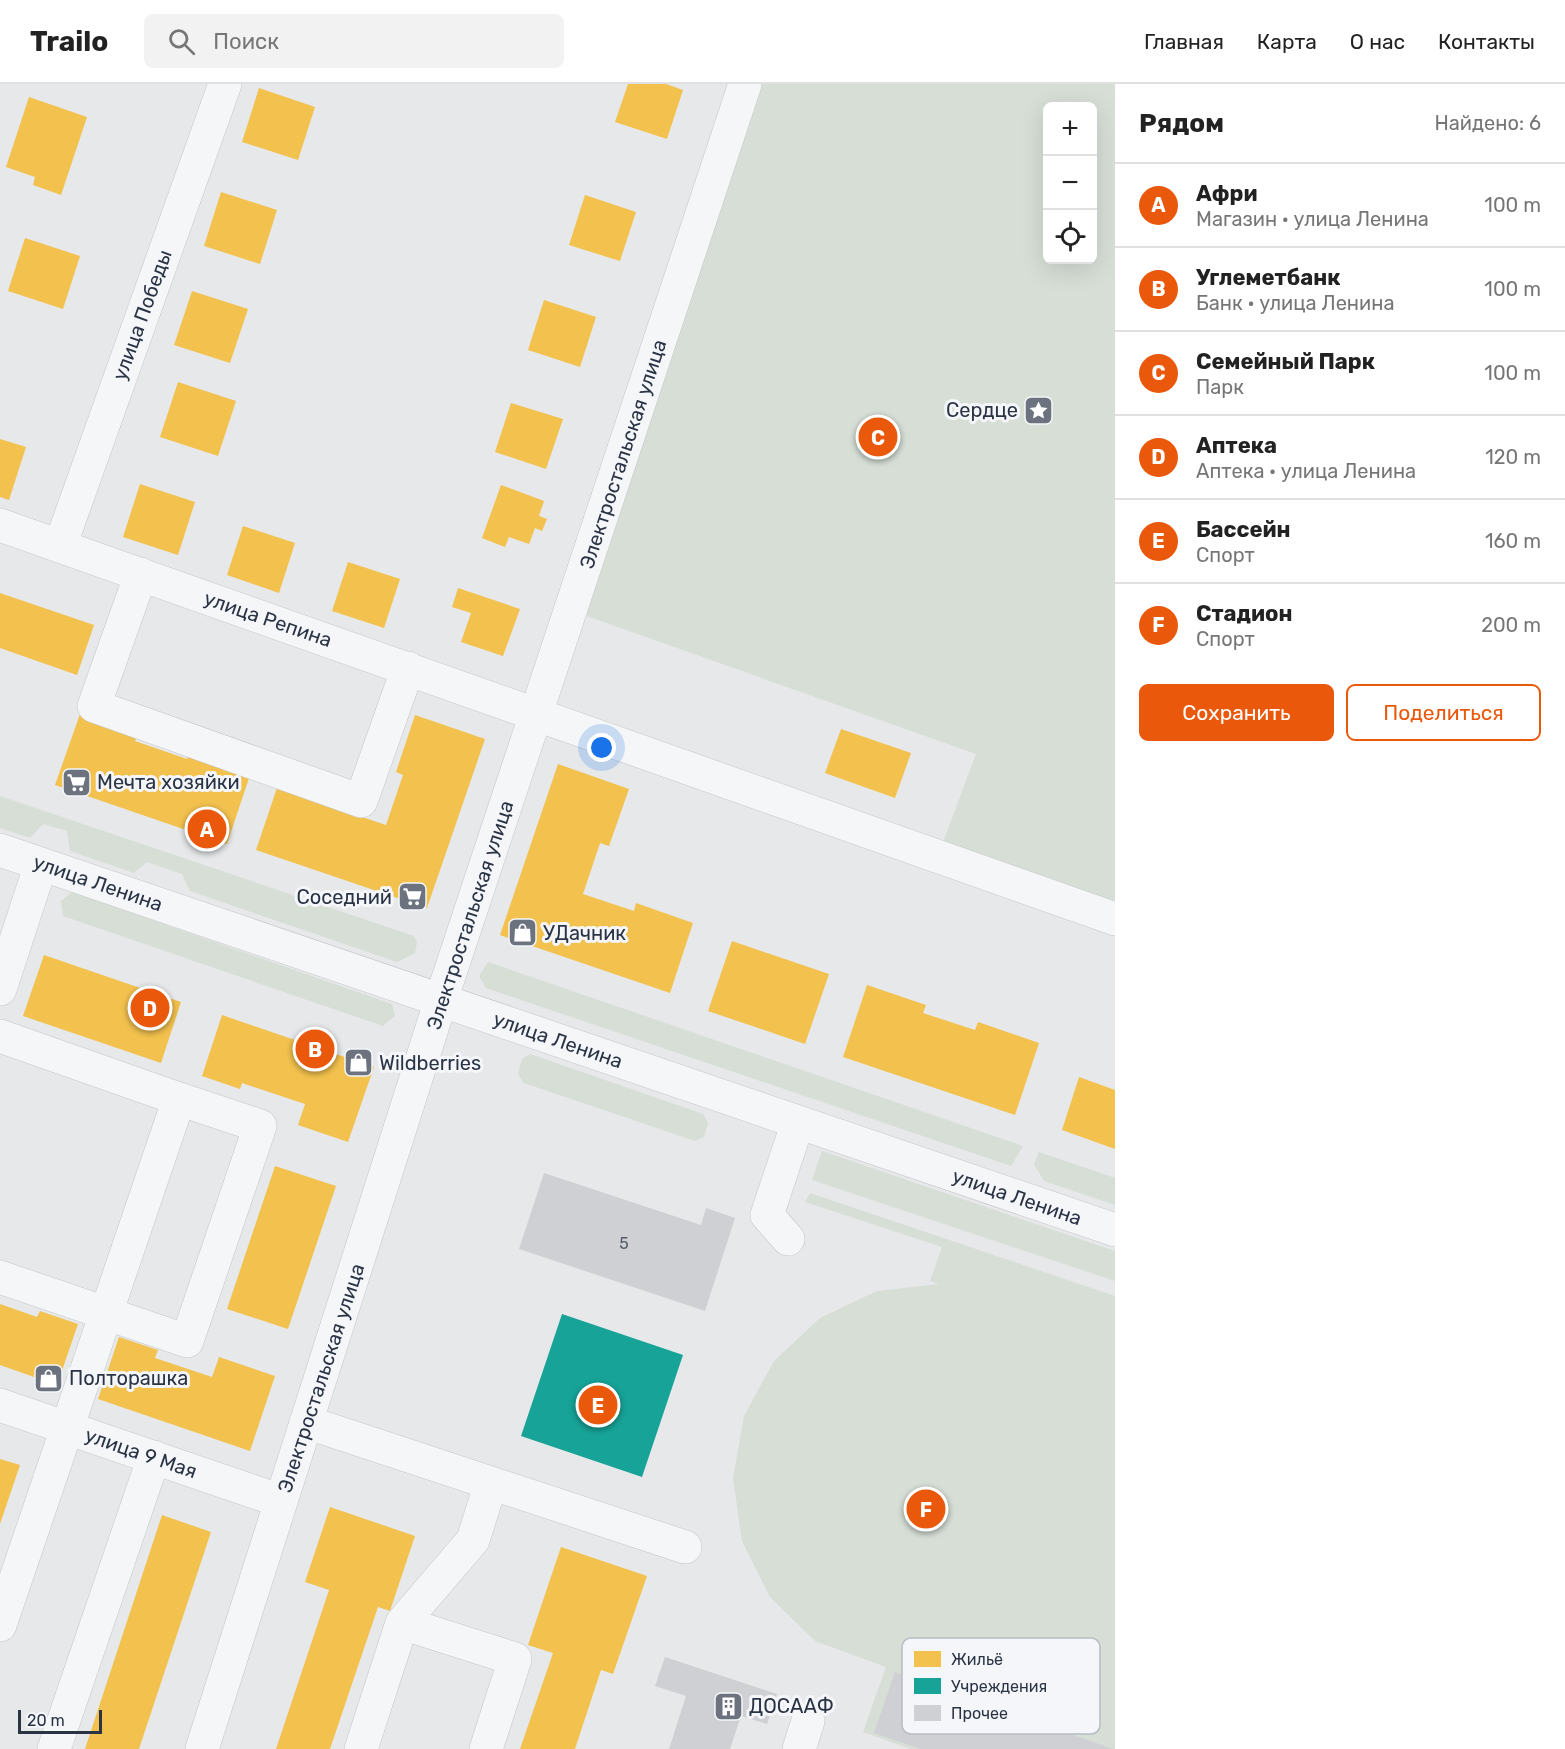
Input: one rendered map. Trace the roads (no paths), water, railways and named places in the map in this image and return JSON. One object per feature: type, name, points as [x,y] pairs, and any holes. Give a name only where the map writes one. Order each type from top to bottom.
[{"type":"street","name":"улица Победы","points":[[60,546],[225,84]]},
{"type":"street","name":"Электростальская улица","points":[[202,1749],[441,1000],[745,84]]},
{"type":"street","name":"улица Репина","points":[[1,528],[141,574],[1115,919]]},
{"type":"street","points":[[141,574],[94,706],[361,801],[408,668]]},
{"type":"street","name":"улица Ленина","points":[[0,850],[1115,1230]]},
{"type":"street","points":[[0,988],[41,864]]},
{"type":"street","points":[[0,1036],[260,1126],[187,1341],[0,1277]]},
{"type":"street","points":[[0,1625],[179,1099]]},
{"type":"street","points":[[788,1239],[766,1215],[798,1122]]},
{"type":"street","name":"улица 9 Мая","points":[[0,1405],[281,1501]]},
{"type":"street","points":[[306,1422],[685,1547]]},
{"type":"street","points":[[54,1749],[154,1457]]},
{"type":"street","points":[[361,1749],[402,1623],[473,1540],[491,1483]]},
{"type":"street","points":[[402,1623],[515,1659],[486,1749]]},
{"type":"place","name":"Сердце","points":[[1039,410]]},
{"type":"place","name":"Семейный Парк","points":[[878,437]]},
{"type":"place","name":"Мечта хозяйки","points":[[76,782]]},
{"type":"place","name":"Афри","points":[[207,829]]},
{"type":"place","name":"Соседний","points":[[413,897]]},
{"type":"place","name":"УДачник","points":[[522,933]]},
{"type":"place","name":"Аптека","points":[[150,1008]]},
{"type":"place","name":"Углеметбанк","points":[[315,1049]]},
{"type":"place","name":"Wildberries","points":[[358,1063]]},
{"type":"place","name":"Полторашка","points":[[48,1378]]},
{"type":"place","name":"Бассейн","points":[[598,1405]]},
{"type":"place","name":"Стадион","points":[[926,1509]]},
{"type":"place","name":"ДОСААФ","points":[[728,1706]]}]
